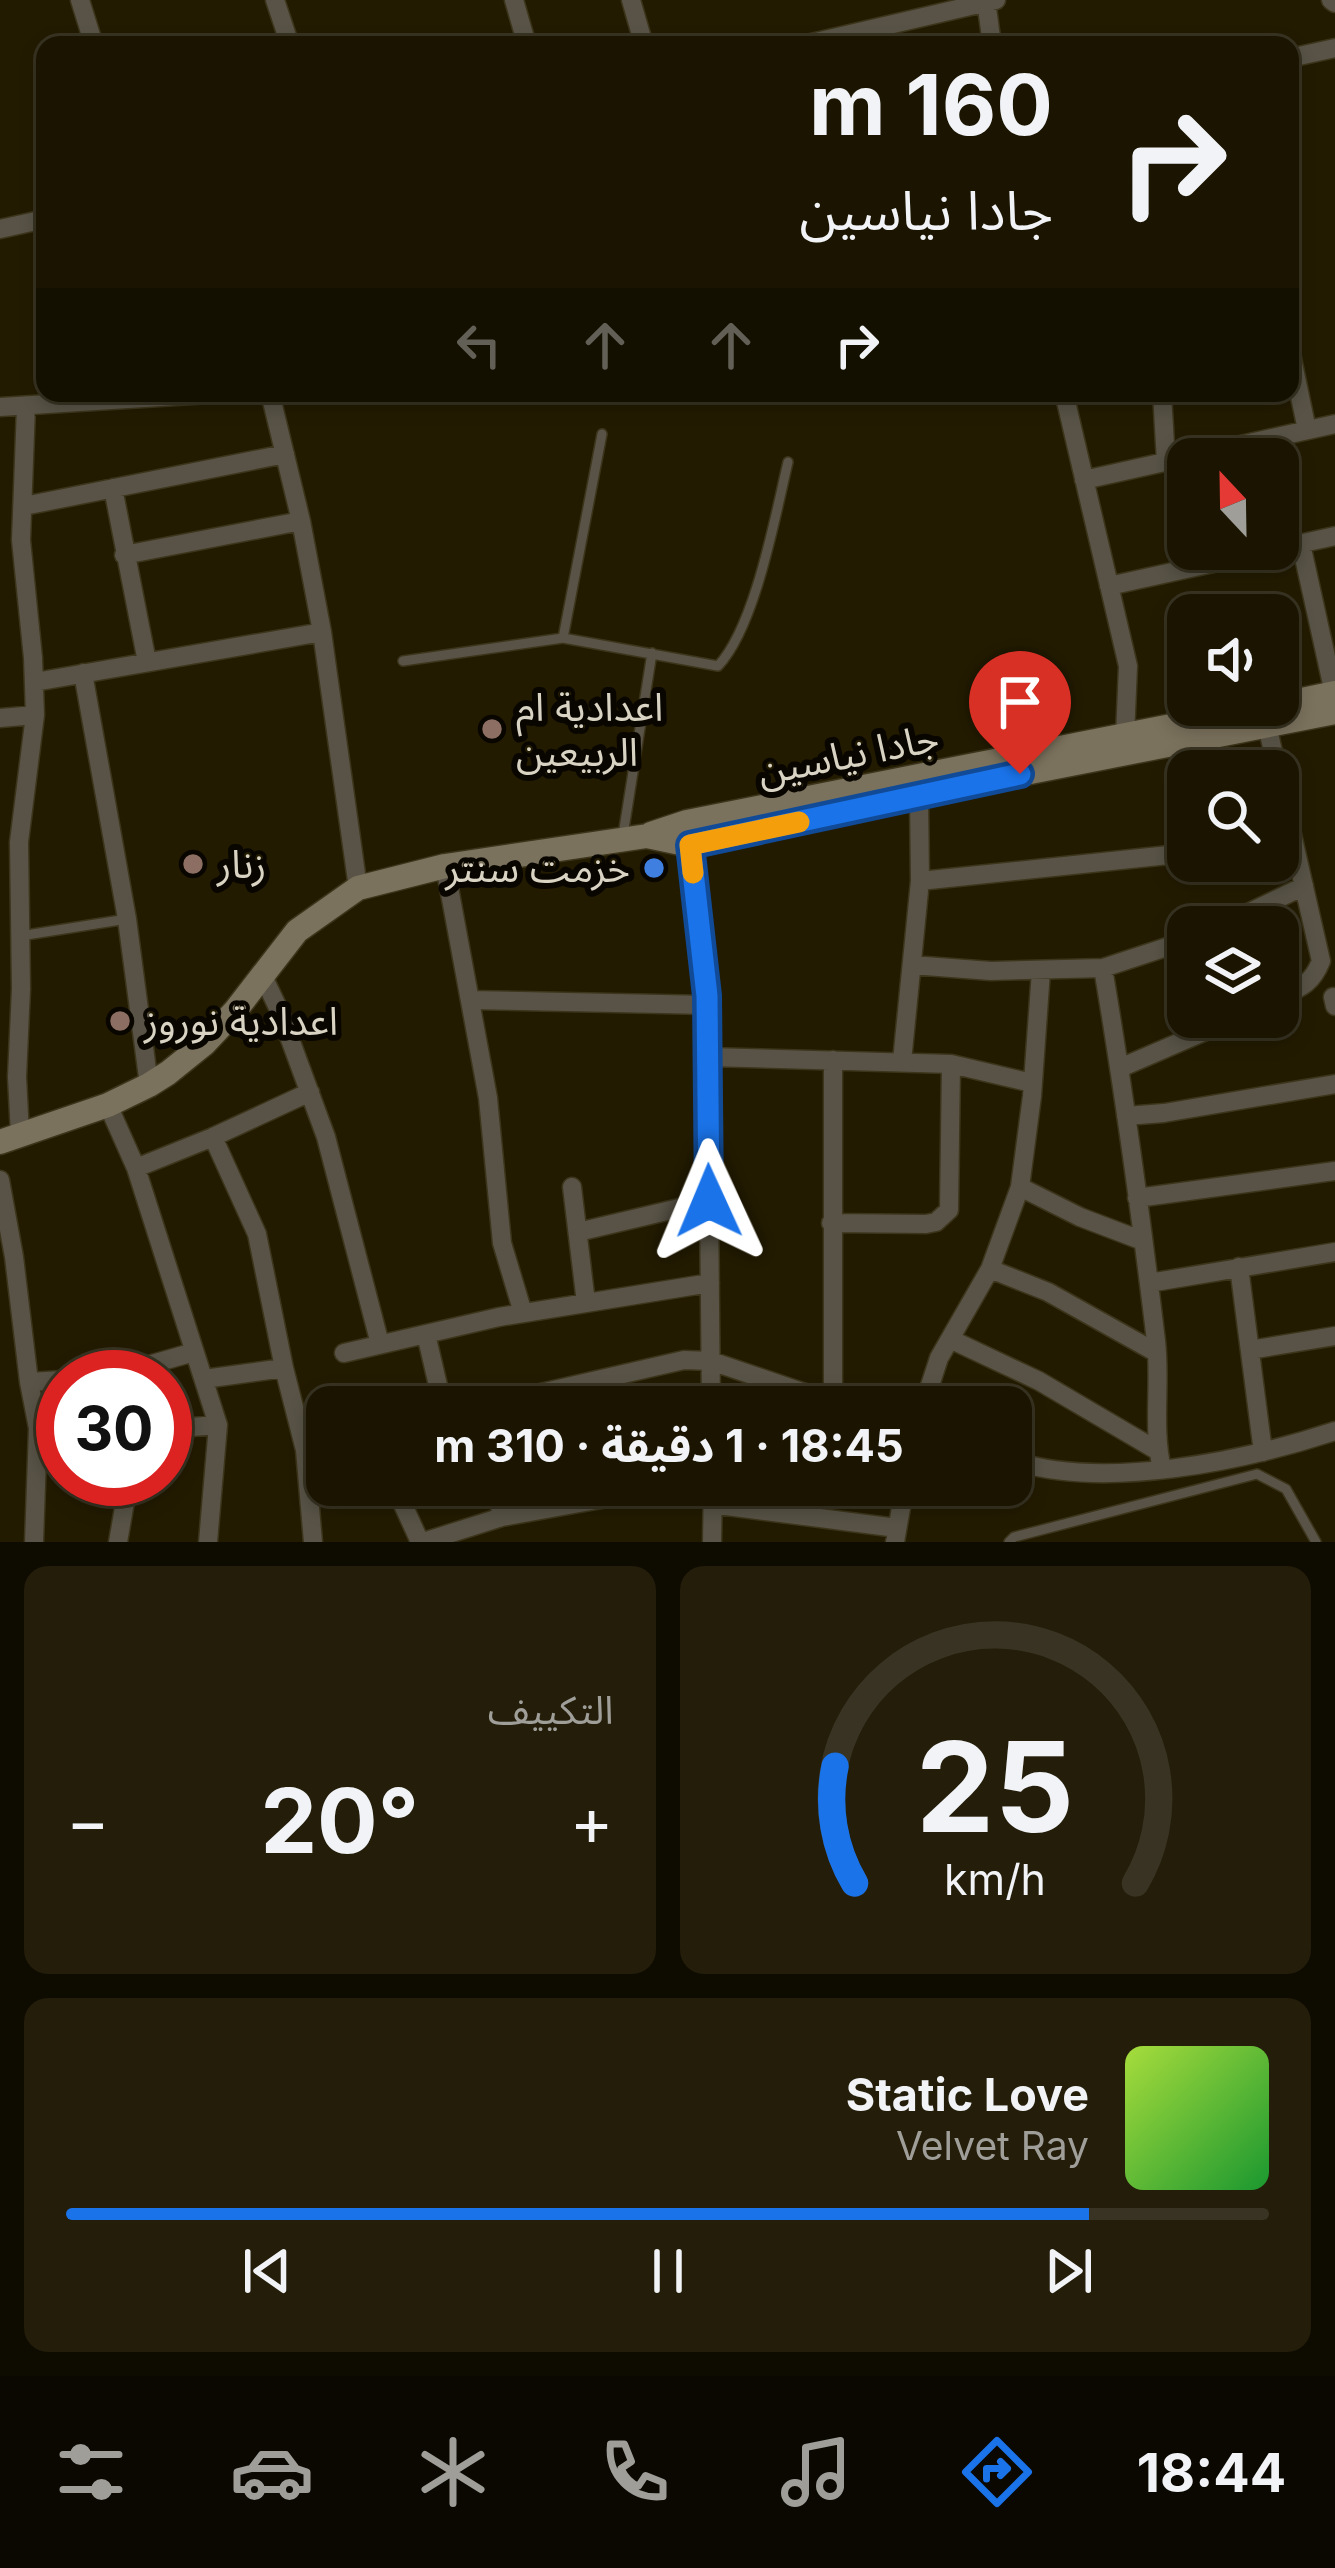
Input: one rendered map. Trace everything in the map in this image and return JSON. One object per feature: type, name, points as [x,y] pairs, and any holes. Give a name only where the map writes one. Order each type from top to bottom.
[{"type":"street","points":[[80,0],[91,36]]},
{"type":"street","points":[[275,0],[287,36]]},
{"type":"street","points":[[514,0],[524,36]]},
{"type":"street","points":[[631,0],[641,36]]},
{"type":"street","points":[[841,36],[990,1],[992,36]]},
{"type":"street","points":[[1299,56],[1335,48]]},
{"type":"street","points":[[0,229],[36,221]]},
{"type":"street","points":[[1299,392],[1307,430]]},
{"type":"street","points":[[0,407],[97,402]]},
{"type":"street","points":[[26,407],[21,541],[35,715],[9,843],[21,988],[10,1138],[108,1105],[149,1085],[204,1044],[297,931],[358,887],[322,632],[272,402]]},
{"type":"street","points":[[1066,402],[1128,666],[1125,736]]},
{"type":"street","points":[[1163,402],[1166,462]]},
{"type":"street","points":[[1084,480],[1335,424]]},
{"type":"street","points":[[24,506],[285,454]]},
{"type":"street","points":[[113,488],[147,662]]},
{"type":"street","points":[[124,555],[301,521]]},
{"type":"street","points":[[1109,586],[1335,536]]},
{"type":"street","points":[[0,542],[21,541]]},
{"type":"street","points":[[1301,544],[1325,702]]},
{"type":"street","points":[[35,682],[322,632]]},
{"type":"street","points":[[83,673],[127,919],[149,1085]]},
{"type":"street","points":[[0,718],[35,715]]},
{"type":"street","name":"جادا نیاسین","points":[[688,834],[1187,726]]},
{"type":"street","name":"جادا نیاسین","points":[[358,887],[445,866],[688,834],[919,796],[1215,726]]},
{"type":"street","points":[[902,1061],[920,880],[919,796]]},
{"type":"street","points":[[688,834],[708,1005],[711,1386]]},
{"type":"street","points":[[920,880],[1167,855]]},
{"type":"street","points":[[445,866],[488,1098],[502,1243],[523,1313]]},
{"type":"street","points":[[1299,873],[1321,961],[1315,976],[1299,988]]},
{"type":"street","points":[[1263,906],[1304,886]]},
{"type":"street","points":[[912,965],[1041,971],[1103,968],[1167,947]]},
{"type":"street","points":[[1103,968],[1157,1352],[1160,1460]]},
{"type":"street","points":[[930,1386],[939,1358],[990,1269],[1020,1187],[1041,971]]},
{"type":"street","points":[[262,974],[326,1137],[380,1344]]},
{"type":"street","points":[[0,990],[21,988]]},
{"type":"street","points":[[470,1000],[708,1005]]},
{"type":"street","points":[[1120,1068],[1189,1038]]},
{"type":"street","points":[[708,1057],[951,1064],[1033,1083]]},
{"type":"street","points":[[833,1060],[831,1223],[838,1386]]},
{"type":"street","points":[[831,1223],[926,1224],[949,1210],[951,1064]]},
{"type":"street","points":[[1126,1116],[1335,1084]]},
{"type":"street","points":[[136,1168],[310,1092]]},
{"type":"street","points":[[108,1105],[136,1168],[218,1425],[208,1542]]},
{"type":"street","points":[[213,1137],[257,1234],[304,1450],[313,1542]]},
{"type":"street","points":[[1137,1198],[1335,1171]]},
{"type":"street","points":[[0,1180],[38,1428],[34,1542]]},
{"type":"street","points":[[572,1186],[586,1303]]},
{"type":"street","points":[[1020,1187],[1143,1241]]},
{"type":"street","points":[[578,1232],[709,1201]]},
{"type":"street","points":[[1149,1283],[1335,1252]]},
{"type":"street","points":[[1239,1267],[1263,1452]]},
{"type":"street","points":[[990,1269],[1048,1292],[1157,1352]]},
{"type":"street","points":[[344,1353],[523,1313],[710,1283]]},
{"type":"street","points":[[426,1334],[438,1386]]},
{"type":"street","points":[[1250,1350],[1335,1336]]},
{"type":"street","points":[[950,1339],[1039,1381],[1160,1460]]},
{"type":"street","points":[[572,1386],[684,1360],[711,1361],[785,1386]]},
{"type":"street","points":[[204,1378],[284,1368]]},
{"type":"street","points":[[29,1382],[36,1382]]},
{"type":"street","points":[[192,1427],[218,1425]]},
{"type":"street","points":[[1032,1467],[1087,1474],[1160,1460],[1234,1460],[1335,1431]]},
{"type":"street","points":[[118,1542],[124,1506]]},
{"type":"street","points":[[404,1506],[422,1542],[502,1517],[563,1506]]},
{"type":"street","points":[[500,1506],[502,1517]]},
{"type":"street","points":[[712,1506],[712,1542]]},
{"type":"street","points":[[766,1506],[896,1535]]},
{"type":"lane","points":[[563,638],[602,434]]},
{"type":"lane","points":[[404,662],[563,638],[718,666],[731,652],[762,570],[788,462]]},
{"type":"lane","points":[[635,838],[652,653]]},
{"type":"lane","points":[[20,936],[127,919]]},
{"type":"lane","points":[[1010,1542],[1014,1537],[1257,1474],[1286,1489],[1316,1542]]},
{"type":"slow traffic","points":[[693,873],[690,845],[799,822]]},
{"type":"place","name":"اعدادية ام الربيعين","points":[[492,729]]},
{"type":"place","name":"زنار","points":[[193,864]]},
{"type":"place","name":"خزمت سنتر","points":[[654,868]]},
{"type":"place","name":"اعدادية نوروز","points":[[120,1021]]},
{"type":"route","points":[[709,1201],[707,996],[690,845],[1020,774]]}]
